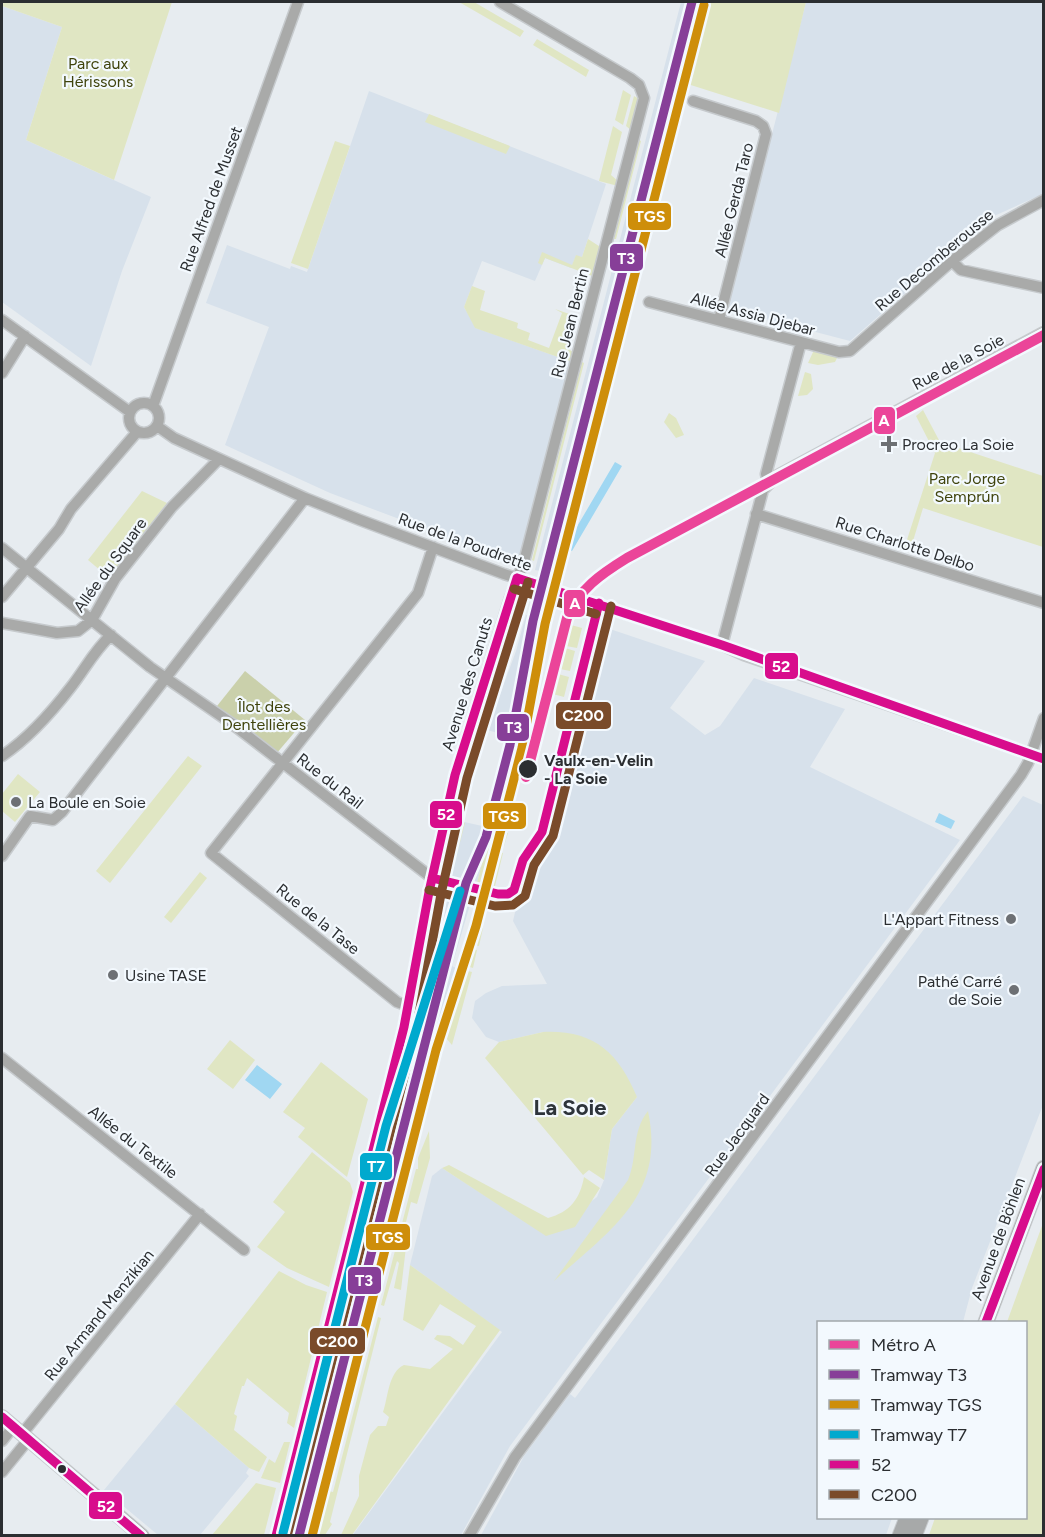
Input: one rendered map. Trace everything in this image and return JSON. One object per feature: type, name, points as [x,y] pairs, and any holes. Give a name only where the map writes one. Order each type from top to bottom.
[{"type":"main road","name":"Avenue de Böhlen","points":[[987,1321],[1044,1168]]},
{"type":"main road","points":[[900,1536],[907,1519]]},
{"type":"main road","points":[[914,1536],[921,1519]]},
{"type":"street","name":"Rue Alfred de Musset","points":[[153,406],[298,2]]},
{"type":"street","name":"Rue Jean Bertin","points":[[500,2],[630,78],[639,85],[644,98],[528,547],[517,578]]},
{"type":"street","name":"Allée Gerda Taro","points":[[693,101],[756,121],[763,126],[766,134],[719,320]]},
{"type":"street","name":"Rue Decomberousse","points":[[850,351],[952,261],[998,225],[1044,200]]},
{"type":"street","points":[[952,261],[961,270],[1044,288]]},
{"type":"street","name":"Allée Assia Djebar","points":[[649,302],[843,353],[850,351]]},
{"type":"street","points":[[2,320],[130,412]]},
{"type":"street","name":"Rue de la Soie","points":[[765,487],[778,475],[1044,332]]},
{"type":"street","points":[[2,373],[25,336]]},
{"type":"street","points":[[722,645],[801,342]]},
{"type":"street","points":[[140,404],[153,406],[159,417],[157,426],[146,433],[137,432],[130,425],[130,412],[140,404]]},
{"type":"street","name":"Rue de la Poudrette","points":[[157,426],[174,438],[305,498],[433,547],[517,578],[722,645],[744,655],[1044,759]]},
{"type":"street","points":[[2,597],[137,432]]},
{"type":"street","name":"Allée du Square","points":[[2,623],[57,633],[78,631],[92,620],[115,579],[172,507],[219,459]]},
{"type":"street","points":[[2,856],[30,816],[53,820],[62,812],[305,498]]},
{"type":"street","name":"Rue Charlotte Delbo","points":[[756,514],[1044,603]]},
{"type":"street","points":[[283,763],[418,593],[433,547]]},
{"type":"street","name":"Rue du Rail","points":[[2,548],[150,667],[283,763],[432,878]]},
{"type":"street","name":"Avenue des Canuts","points":[[276,1536],[408,1006],[432,878],[462,752],[517,578]]},
{"type":"street","points":[[2,756],[17,746],[49,715],[73,685],[91,655],[111,635]]},
{"type":"street","name":"Rue Jacquard","points":[[469,1536],[515,1457],[1014,785],[1031,754],[1044,718]]},
{"type":"street","name":"Rue de la Tase","points":[[283,763],[211,853],[397,1002],[408,1006]]},
{"type":"street","name":"Allée du Textile","points":[[2,1058],[244,1250]]},
{"type":"street","name":"Rue Armand Menzikian","points":[[21,1433],[200,1214]]},
{"type":"street","points":[[2,1417],[142,1536]]},
{"type":"street","points":[[2,1441],[21,1433]]},
{"type":"street","points":[[2,1472],[21,1433]]},
{"type":"shaded area","points":[[681,2],[695,2],[550,573],[535,570]]},
{"type":"shaded area","points":[[806,2],[1043,2],[1043,194],[994,216],[850,341],[727,309]]},
{"type":"shaded area","points":[[2,6],[62,27],[26,140],[151,197],[122,271],[91,366],[2,302]]},
{"type":"shaded area","points":[[369,91],[606,184],[582,257],[576,256],[571,268],[545,258],[535,281],[482,261],[464,307],[476,328],[572,362],[524,555],[511,561],[330,493],[225,445],[269,327],[206,303],[227,245],[290,269],[291,266],[307,272]]},
{"type":"shaded area","points":[[526,615],[550,620],[530,687],[533,688],[520,739],[487,730],[516,651]]},
{"type":"shaded area","points":[[607,628],[705,661],[670,708],[705,735],[720,726],[754,678],[845,709],[810,767],[960,840],[510,1446],[461,1535],[352,1536],[502,1332],[410,1265],[432,1176],[442,1168],[546,1235],[597,1197],[604,1180],[612,1129],[637,1097],[557,1032],[543,1032],[499,1042],[486,1037],[472,1018],[475,1001],[486,993],[502,986],[547,984],[513,921],[526,865],[546,844],[551,845]]},
{"type":"shaded area","points":[[1023,796],[1043,805],[1043,1105],[972,1288],[963,1321],[817,1321],[817,1519],[892,1519],[886,1535],[481,1535],[524,1456],[570,1394],[575,1398]]},
{"type":"shaded area","points":[[460,821],[491,828],[477,883],[451,877],[452,873],[447,871]]},
{"type":"shaded area","points":[[448,892],[472,898],[452,966],[456,968],[424,1077],[421,1077],[306,1535],[292,1536],[420,1029]]},
{"type":"shaded area","points":[[175,1404],[249,1468],[246,1473],[249,1476],[200,1535],[158,1535],[104,1490]]},
{"type":"green space","name":"Parc aux Hérissons","points":[[2,2],[172,2],[114,180],[26,140],[62,27],[2,6]]},
{"type":"green space","points":[[459,2],[474,2],[524,31],[520,37]]},
{"type":"green space","points":[[695,2],[806,2],[779,113],[675,80]]},
{"type":"green space","points":[[537,39],[589,70],[586,77],[533,45]]},
{"type":"green space","points":[[623,90],[631,95],[623,125],[615,120]]},
{"type":"green space","points":[[634,96],[639,99],[632,131],[626,126]]},
{"type":"green space","points":[[429,114],[510,146],[506,154],[425,122]]},
{"type":"green space","points":[[613,126],[622,132],[611,175],[619,182],[618,186],[599,181]]},
{"type":"green space","points":[[639,140],[641,141],[616,239],[614,239]]},
{"type":"green space","points":[[335,141],[350,146],[308,269],[291,263]]},
{"type":"green space","points":[[588,239],[602,248],[595,277],[545,258],[542,265],[538,263],[542,252],[572,265],[576,255],[582,257]]},
{"type":"green space","points":[[472,286],[485,291],[480,310],[518,323],[517,328],[530,333],[528,340],[549,348],[562,313],[555,309],[575,316],[568,349],[575,353],[572,362],[475,328],[464,307]]},
{"type":"green space","points":[[814,350],[838,356],[835,362],[818,365],[808,363]]},
{"type":"green space","points":[[582,362],[584,363],[534,561],[532,560]]},
{"type":"green space","points":[[805,372],[811,374],[813,389],[807,395],[798,396]]},
{"type":"green space","name":"Parc Jorge Semprún","points":[[923,410],[940,442],[1043,476],[1043,547],[923,508],[910,551],[904,549],[935,453],[916,416]]},
{"type":"green space","points":[[669,413],[676,418],[684,435],[676,438],[664,422]]},
{"type":"green space","points":[[581,449],[550,573],[550,564]]},
{"type":"green space","points":[[142,491],[167,503],[114,571],[107,576],[88,560]]},
{"type":"green space","points":[[571,625],[582,628],[577,648],[566,646]]},
{"type":"green space","points":[[601,627],[601,638],[591,677],[589,676]]},
{"type":"green space","points":[[565,648],[575,651],[570,671],[560,669]]},
{"type":"green space","name":"Îlot des Dentellières","points":[[245,671],[305,720],[276,754],[217,706]]},
{"type":"green space","points":[[558,674],[569,677],[564,697],[553,694]]},
{"type":"green space","points":[[587,681],[590,681],[572,752],[569,751]]},
{"type":"green space","points":[[188,756],[202,766],[110,883],[96,871]]},
{"type":"green space","points":[[567,758],[570,759],[550,839],[547,838]]},
{"type":"green space","name":"La Boule en Soie","points":[[18,774],[40,792],[15,822],[2,811],[2,794]]},
{"type":"green space","points":[[460,821],[465,823],[452,873],[447,871]]},
{"type":"green space","points":[[491,828],[508,833],[504,846],[494,844],[493,851],[503,853],[495,886],[477,883]]},
{"type":"green space","points":[[200,872],[207,878],[171,923],[164,917]]},
{"type":"green space","points":[[471,925],[483,928],[479,946],[466,943]]},
{"type":"green space","points":[[465,947],[477,950],[473,968],[461,964]]},
{"type":"green space","points":[[456,968],[472,972],[452,1045],[439,1030],[424,1077]]},
{"type":"green space","points":[[543,1032],[577,1035],[602,1047],[621,1068],[637,1097],[612,1129],[604,1180],[589,1170],[583,1175],[485,1058],[499,1042]]},
{"type":"green space","points":[[230,1040],[255,1060],[233,1089],[207,1069]]},
{"type":"green space","points":[[321,1062],[368,1099],[347,1177],[298,1137],[305,1128],[283,1112]]},
{"type":"green space","points":[[421,1077],[306,1535],[303,1535],[419,1079]]},
{"type":"green space","points":[[648,1111],[651,1141],[649,1166],[641,1189],[629,1209],[613,1227],[554,1281],[628,1180],[639,1127]]},
{"type":"green space","points":[[429,1131],[430,1158],[417,1204],[411,1202],[400,1246],[406,1247],[401,1290],[394,1288],[399,1263],[397,1261],[384,1306],[381,1305],[416,1169],[418,1169],[418,1158]]},
{"type":"green space","points":[[312,1152],[350,1183],[353,1192],[329,1287],[287,1268],[257,1247],[285,1212],[273,1202]]},
{"type":"green space","points":[[449,1165],[548,1218],[573,1204],[580,1192],[584,1177],[600,1188],[575,1227],[546,1236],[442,1168]]},
{"type":"green space","points":[[1043,1223],[1043,1535],[929,1535],[935,1519],[1027,1519],[1027,1321],[1007,1321]]},
{"type":"green space","points":[[410,1265],[500,1330],[352,1535],[341,1535],[359,1496],[359,1476],[370,1435],[378,1426],[386,1426],[389,1417],[383,1412],[389,1386],[395,1373],[404,1365],[430,1369],[453,1349],[434,1339],[437,1335],[450,1336],[463,1345],[476,1326],[440,1304],[423,1331],[403,1320]]},
{"type":"green space","points":[[279,1271],[306,1285],[327,1292],[294,1428],[287,1423],[289,1413],[247,1378],[242,1386],[234,1414],[237,1416],[234,1430],[267,1457],[259,1472],[249,1468],[175,1404]]},
{"type":"green space","points":[[378,1317],[381,1318],[330,1522],[332,1524],[325,1535],[309,1535],[320,1489],[333,1492]]},
{"type":"green space","points":[[284,1442],[290,1442],[280,1483],[261,1478],[269,1459],[275,1463]]},
{"type":"green space","points":[[256,1483],[276,1488],[264,1535],[212,1535]]},
{"type":"water","points":[[615,462],[622,466],[572,551],[565,547]]},
{"type":"water","points":[[939,813],[955,821],[951,829],[935,822]]},
{"type":"water","points":[[257,1065],[282,1084],[270,1099],[245,1080]]},
{"type":"tram line","name":"T3","points":[[299,1536],[466,883],[486,837],[510,745],[533,621],[692,2]]},
{"type":"tram line","name":"TGS","points":[[312,1536],[436,1050],[476,926],[522,748],[545,624],[704,5]]},
{"type":"tram line","points":[[541,567],[561,510]]},
{"type":"tram line","points":[[513,732],[547,623]]},
{"type":"tram line","name":"T7","points":[[283,1533],[386,1126],[460,891]]},
{"type":"tram line","points":[[440,964],[460,907]]},
{"type":"tram line","points":[[403,1130],[413,1071]]},
{"type":"metro line","name":"A","points":[[526,777],[567,618],[584,590],[592,583],[627,558],[1044,335]]},
{"type":"transit line","name":"52","points":[[517,578],[722,645],[1044,759]]},
{"type":"transit line","name":"52","points":[[276,1536],[404,1027],[429,892],[455,775],[517,578]]},
{"type":"transit line","name":"C200","points":[[288,1536],[416,1030],[441,894],[467,778],[528,582]]},
{"type":"transit line","name":"C200","points":[[514,589],[596,614]]},
{"type":"transit line","name":"52","points":[[432,878],[498,894],[508,894],[514,890],[523,860],[542,832],[599,603]]},
{"type":"transit line","name":"C200","points":[[429,890],[495,906],[513,905],[525,896],[534,865],[553,836],[611,606]]},
{"type":"transit line","name":"52","points":[[986,1321],[1044,1169]]},
{"type":"transit line","name":"52","points":[[2,1417],[141,1536]]},
{"type":"place","name":"Procreo La Soie","points":[[889,444]]},
{"type":"place","name":"Vaulx-en-Velin - La Soie","points":[[528,769]]},
{"type":"place","name":"La Boule en Soie","points":[[16,802]]},
{"type":"place","name":"L'Appart Fitness","points":[[1011,919]]},
{"type":"place","name":"Usine TASE","points":[[113,975]]},
{"type":"place","name":"Pathé Carré de Soie","points":[[1014,990]]},
{"type":"district","name":"La Soie","points":[[570,1107]]}]
